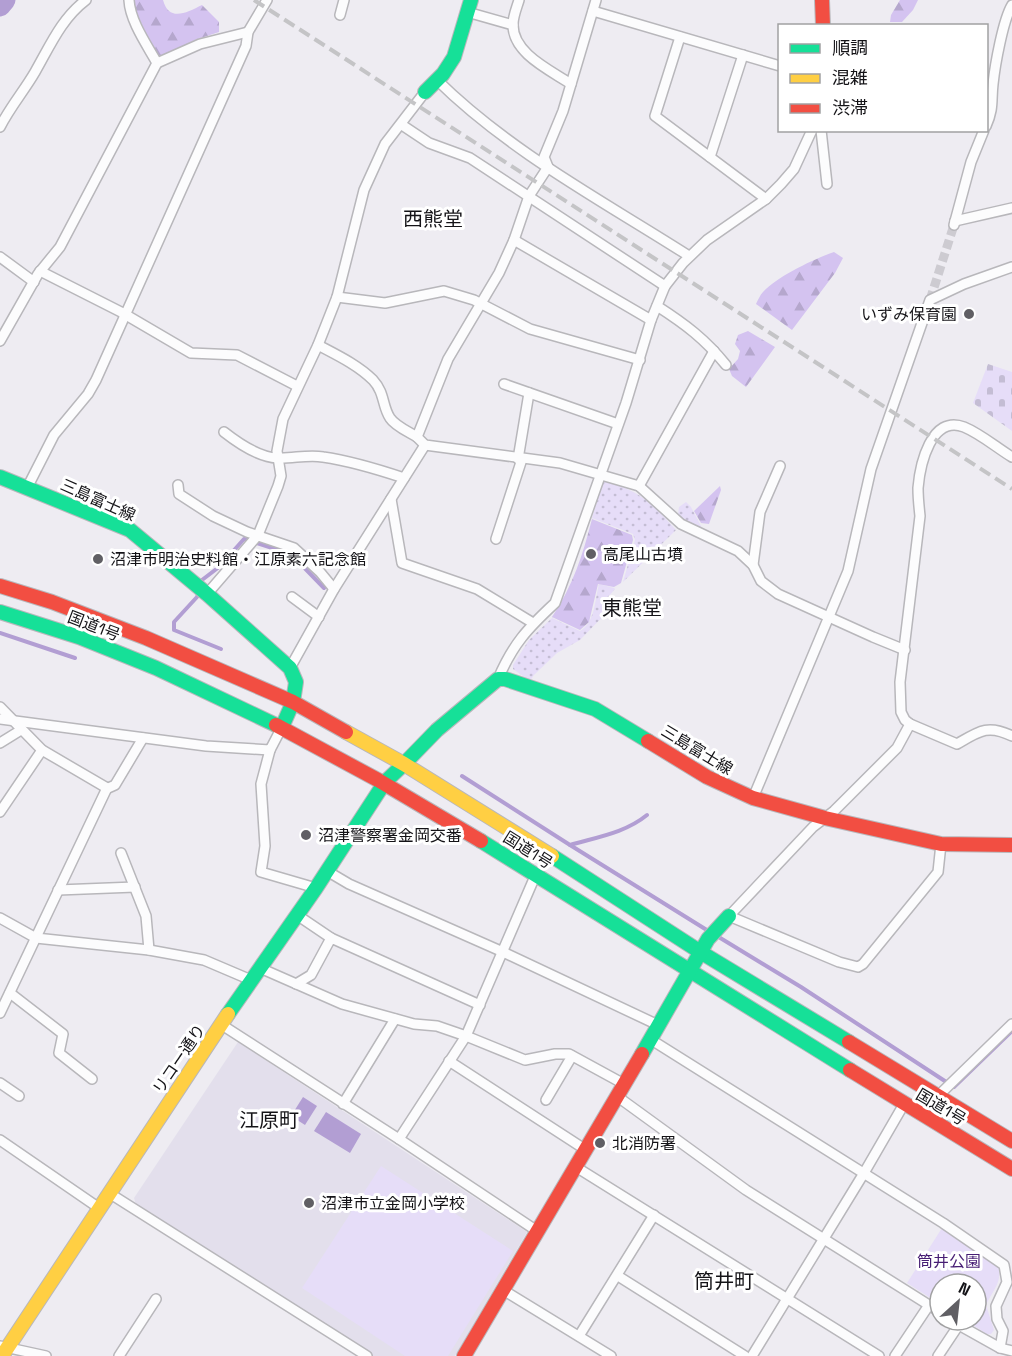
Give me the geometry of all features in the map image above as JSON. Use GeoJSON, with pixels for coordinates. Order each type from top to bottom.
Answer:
{"type":"FeatureCollection","features":[{"type":"Feature","properties":{"kind":"main road"},"geometry":{"type":"LineString","coordinates":[[823,24],[825,0]]}},
{"type":"Feature","properties":{"kind":"main road"},"geometry":{"type":"LineString","coordinates":[[425,92],[454,57],[469,6]]}},
{"type":"Feature","properties":{"kind":"main road","name":"三島富士線"},"geometry":{"type":"LineString","coordinates":[[0,477],[130,530],[207,594],[290,668]]}},
{"type":"Feature","properties":{"kind":"main road","name":"国道1号"},"geometry":{"type":"LineString","coordinates":[[0,586],[52,602],[146,638],[293,702],[404,764],[490,816],[702,953],[1012,1141]]}},
{"type":"Feature","properties":{"kind":"main road","name":"国道1号"},"geometry":{"type":"LineString","coordinates":[[0,612],[44,625],[136,660],[255,712],[385,783],[1012,1169]]}},
{"type":"Feature","properties":{"kind":"main road"},"geometry":{"type":"LineString","coordinates":[[282,727],[293,702],[296,682],[290,668]]}},
{"type":"Feature","properties":{"kind":"main road"},"geometry":{"type":"LineString","coordinates":[[404,764],[465,705],[498,679]]}},
{"type":"Feature","properties":{"kind":"main road","name":"三島富士線"},"geometry":{"type":"LineString","coordinates":[[498,679],[517,681],[595,709],[713,781],[753,798],[825,818],[941,844],[1012,845]]}},
{"type":"Feature","properties":{"kind":"main road","name":"リコー通り"},"geometry":{"type":"LineString","coordinates":[[3,1350],[385,783],[404,764]]}},
{"type":"Feature","properties":{"kind":"main road"},"geometry":{"type":"LineString","coordinates":[[467,1355],[537,1231],[702,953],[708,939],[729,916]]}},
{"type":"Feature","properties":{"kind":"street"},"geometry":{"type":"LineString","coordinates":[[0,127],[67,16],[86,0]]}},
{"type":"Feature","properties":{"kind":"street"},"geometry":{"type":"LineString","coordinates":[[129,0],[129,7],[137,25],[157,63]]}},
{"type":"Feature","properties":{"kind":"street"},"geometry":{"type":"LineString","coordinates":[[27,488],[54,435],[88,394],[96,380],[246,46],[248,32],[267,0]]}},
{"type":"Feature","properties":{"kind":"street"},"geometry":{"type":"LineString","coordinates":[[340,15],[344,0]]}},
{"type":"Feature","properties":{"kind":"street"},"geometry":{"type":"LineString","coordinates":[[519,0],[513,25],[518,44],[526,53],[571,84]]}},
{"type":"Feature","properties":{"kind":"street"},"geometry":{"type":"LineString","coordinates":[[548,167],[544,157],[563,111],[596,0]]}},
{"type":"Feature","properties":{"kind":"street"},"geometry":{"type":"LineString","coordinates":[[988,123],[992,111],[990,84],[1012,5]]}},
{"type":"Feature","properties":{"kind":"street"},"geometry":{"type":"LineString","coordinates":[[469,6],[513,25]]}},
{"type":"Feature","properties":{"kind":"street"},"geometry":{"type":"LineString","coordinates":[[593,12],[778,65]]}},
{"type":"Feature","properties":{"kind":"street"},"geometry":{"type":"LineString","coordinates":[[0,341],[40,271],[60,247],[157,63],[200,44],[248,32]]}},
{"type":"Feature","properties":{"kind":"street"},"geometry":{"type":"LineString","coordinates":[[680,37],[655,116],[766,198]]}},
{"type":"Feature","properties":{"kind":"street"},"geometry":{"type":"LineString","coordinates":[[710,157],[743,55]]}},
{"type":"Feature","properties":{"kind":"street"},"geometry":{"type":"LineString","coordinates":[[437,80],[485,124],[548,167],[689,256]]}},
{"type":"Feature","properties":{"kind":"street"},"geometry":{"type":"LineString","coordinates":[[207,594],[258,535],[279,486],[281,476],[277,451],[283,419],[318,345],[337,297],[364,190],[386,144],[425,92]]}},
{"type":"Feature","properties":{"kind":"street"},"geometry":{"type":"LineString","coordinates":[[402,124],[429,143],[470,158],[665,286]]}},
{"type":"Feature","properties":{"kind":"street"},"geometry":{"type":"LineString","coordinates":[[498,679],[508,654],[533,623],[555,603],[640,360],[651,320],[665,286],[689,256],[707,240],[766,198],[794,169],[811,132]]}},
{"type":"Feature","properties":{"kind":"street"},"geometry":{"type":"LineString","coordinates":[[821,132],[827,184]]}},
{"type":"Feature","properties":{"kind":"street"},"geometry":{"type":"LineString","coordinates":[[983,132],[971,162],[954,223],[1012,208]]}},
{"type":"Feature","properties":{"kind":"street"},"geometry":{"type":"LineString","coordinates":[[417,437],[448,359],[499,273],[514,240],[529,196],[548,167]]}},
{"type":"Feature","properties":{"kind":"street"},"geometry":{"type":"LineString","coordinates":[[514,240],[651,320]]}},
{"type":"Feature","properties":{"kind":"street"},"geometry":{"type":"LineString","coordinates":[[0,257],[34,282]]}},
{"type":"Feature","properties":{"kind":"street"},"geometry":{"type":"LineString","coordinates":[[753,798],[848,571],[871,469],[930,300],[964,284],[1012,267]]}},
{"type":"Feature","properties":{"kind":"street"},"geometry":{"type":"LineString","coordinates":[[40,271],[191,352],[237,355],[297,386]]}},
{"type":"Feature","properties":{"kind":"street"},"geometry":{"type":"LineString","coordinates":[[337,297],[385,303],[444,291],[482,304],[530,329],[640,360]]}},
{"type":"Feature","properties":{"kind":"street"},"geometry":{"type":"LineString","coordinates":[[657,306],[687,325],[726,365]]}},
{"type":"Feature","properties":{"kind":"street"},"geometry":{"type":"LineString","coordinates":[[318,345],[356,366],[373,380],[382,392],[391,420],[425,445],[560,463],[639,486],[681,524],[738,551],[753,565],[761,581],[778,594],[905,650]]}},
{"type":"Feature","properties":{"kind":"street"},"geometry":{"type":"LineString","coordinates":[[639,486],[714,351]]}},
{"type":"Feature","properties":{"kind":"street"},"geometry":{"type":"LineString","coordinates":[[504,384],[618,424]]}},
{"type":"Feature","properties":{"kind":"street"},"geometry":{"type":"LineString","coordinates":[[496,539],[520,459],[529,393]]}},
{"type":"Feature","properties":{"kind":"street"},"geometry":{"type":"LineString","coordinates":[[1012,457],[964,427],[954,425],[944,427],[926,451],[918,489],[920,516],[899,701],[901,712],[910,724],[957,744],[985,730],[992,729],[1012,736]]}},
{"type":"Feature","properties":{"kind":"street"},"geometry":{"type":"LineString","coordinates":[[224,432],[250,449],[267,456],[278,458],[320,456],[373,467],[404,478]]}},
{"type":"Feature","properties":{"kind":"street"},"geometry":{"type":"LineString","coordinates":[[290,668],[334,589],[425,445]]}},
{"type":"Feature","properties":{"kind":"street"},"geometry":{"type":"LineString","coordinates":[[753,565],[760,512],[780,466]]}},
{"type":"Feature","properties":{"kind":"street"},"geometry":{"type":"LineString","coordinates":[[178,484],[179,494],[203,511],[294,548],[320,572],[334,589]]}},
{"type":"Feature","properties":{"kind":"street"},"geometry":{"type":"LineString","coordinates":[[391,499],[402,563],[451,578],[477,589],[533,623]]}},
{"type":"Feature","properties":{"kind":"street"},"geometry":{"type":"LineString","coordinates":[[292,597],[319,617]]}},
{"type":"Feature","properties":{"kind":"street"},"geometry":{"type":"LineString","coordinates":[[0,707],[42,750],[106,789]]}},
{"type":"Feature","properties":{"kind":"street"},"geometry":{"type":"LineString","coordinates":[[0,719],[206,746],[270,750]]}},
{"type":"Feature","properties":{"kind":"street"},"geometry":{"type":"LineString","coordinates":[[910,724],[897,748],[813,827],[729,916],[839,962],[858,967],[863,964],[938,872],[941,844]]}},
{"type":"Feature","properties":{"kind":"street"},"geometry":{"type":"LineString","coordinates":[[282,727],[270,750],[261,784],[265,846],[261,872],[316,888]]}},
{"type":"Feature","properties":{"kind":"street"},"geometry":{"type":"LineString","coordinates":[[0,743],[21,730]]}},
{"type":"Feature","properties":{"kind":"street"},"geometry":{"type":"LineString","coordinates":[[0,1013],[106,789],[115,785],[143,738]]}},
{"type":"Feature","properties":{"kind":"street"},"geometry":{"type":"LineString","coordinates":[[0,812],[42,750]]}},
{"type":"Feature","properties":{"kind":"street"},"geometry":{"type":"LineString","coordinates":[[121,853],[146,916],[148,950]]}},
{"type":"Feature","properties":{"kind":"street"},"geometry":{"type":"LineString","coordinates":[[327,871],[349,884],[503,952],[658,1025]]}},
{"type":"Feature","properties":{"kind":"street"},"geometry":{"type":"LineString","coordinates":[[399,1139],[466,1036],[536,874]]}},
{"type":"Feature","properties":{"kind":"street"},"geometry":{"type":"LineString","coordinates":[[58,890],[135,887]]}},
{"type":"Feature","properties":{"kind":"street"},"geometry":{"type":"LineString","coordinates":[[297,915],[331,938],[480,1005]]}},
{"type":"Feature","properties":{"kind":"street"},"geometry":{"type":"LineString","coordinates":[[0,918],[36,938],[148,950],[204,960],[251,980]]}},
{"type":"Feature","properties":{"kind":"street"},"geometry":{"type":"LineString","coordinates":[[296,984],[310,975],[331,938]]}},
{"type":"Feature","properties":{"kind":"street"},"geometry":{"type":"LineString","coordinates":[[260,968],[342,1004],[414,1024],[437,1026],[525,1060],[563,1053],[573,1056],[624,1084]]}},
{"type":"Feature","properties":{"kind":"street"},"geometry":{"type":"LineString","coordinates":[[10,993],[63,1034],[59,1053],[92,1079]]}},
{"type":"Feature","properties":{"kind":"street"},"geometry":{"type":"LineString","coordinates":[[343,1104],[395,1019]]}},
{"type":"Feature","properties":{"kind":"street"},"geometry":{"type":"LineString","coordinates":[[938,1095],[1012,1024]]}},
{"type":"Feature","properties":{"kind":"street"},"geometry":{"type":"LineString","coordinates":[[222,1025],[537,1231]]}},
{"type":"Feature","properties":{"kind":"street"},"geometry":{"type":"LineString","coordinates":[[650,1039],[1005,1264],[1007,1282],[996,1306],[997,1319],[1003,1331],[1000,1348]]}},
{"type":"Feature","properties":{"kind":"street"},"geometry":{"type":"LineString","coordinates":[[546,1100],[573,1056]]}},
{"type":"Feature","properties":{"kind":"street"},"geometry":{"type":"LineString","coordinates":[[449,1061],[586,1150]]}},
{"type":"Feature","properties":{"kind":"street"},"geometry":{"type":"LineString","coordinates":[[0,1083],[19,1096]]}},
{"type":"Feature","properties":{"kind":"street"},"geometry":{"type":"LineString","coordinates":[[618,1097],[746,1190],[928,1304]]}},
{"type":"Feature","properties":{"kind":"street"},"geometry":{"type":"LineString","coordinates":[[752,1356],[825,1239],[904,1104]]}},
{"type":"Feature","properties":{"kind":"street"},"geometry":{"type":"LineString","coordinates":[[0,1152],[3,1142],[99,1208]]}},
{"type":"Feature","properties":{"kind":"street"},"geometry":{"type":"LineString","coordinates":[[576,1167],[879,1356]]}},
{"type":"Feature","properties":{"kind":"street"},"geometry":{"type":"LineString","coordinates":[[109,1193],[351,1352],[366,1356]]}},
{"type":"Feature","properties":{"kind":"street"},"geometry":{"type":"LineString","coordinates":[[579,1336],[654,1215]]}},
{"type":"Feature","properties":{"kind":"street"},"geometry":{"type":"LineString","coordinates":[[618,1276],[745,1356]]}},
{"type":"Feature","properties":{"kind":"street"},"geometry":{"type":"LineString","coordinates":[[503,1290],[611,1356]]}},
{"type":"Feature","properties":{"kind":"street"},"geometry":{"type":"LineString","coordinates":[[119,1356],[156,1299]]}},
{"type":"Feature","properties":{"kind":"street"},"geometry":{"type":"LineString","coordinates":[[895,1356],[928,1306]]}},
{"type":"Feature","properties":{"kind":"street"},"geometry":{"type":"LineString","coordinates":[[938,1356],[950,1332]]}},
{"type":"Feature","properties":{"kind":"street"},"geometry":{"type":"LineString","coordinates":[[971,1332],[1000,1348],[1012,1351]]}},
{"type":"Feature","properties":{"kind":"street"},"geometry":{"type":"LineString","coordinates":[[3,1350],[46,1356]]}},
{"type":"Feature","properties":{"kind":"shaded area","name":"沼津市立金岡小学校"},"geometry":{"type":"Polygon","coordinates":[[[238,1042],[527,1232],[455,1356],[372,1356],[137,1208],[134,1198],[238,1042]]]}},
{"type":"Feature","properties":{"kind":"shaded area"},"geometry":{"type":"Polygon","coordinates":[[[303,1097],[317,1106],[305,1125],[291,1116],[303,1097]]]}},
{"type":"Feature","properties":{"kind":"shaded area"},"geometry":{"type":"Polygon","coordinates":[[[326,1112],[361,1134],[350,1153],[314,1131],[326,1112]]]}},
{"type":"Feature","properties":{"kind":"green space"},"geometry":{"type":"Polygon","coordinates":[[[134,0],[163,0],[169,11],[179,14],[202,5],[219,22],[219,32],[195,40],[158,58],[135,10],[134,0]]]}},
{"type":"Feature","properties":{"kind":"green space"},"geometry":{"type":"Polygon","coordinates":[[[900,0],[918,0],[913,10],[902,22],[890,22],[891,15],[900,0]]]}},
{"type":"Feature","properties":{"kind":"green space"},"geometry":{"type":"Polygon","coordinates":[[[834,252],[843,258],[835,273],[792,330],[756,304],[763,292],[787,274],[834,252]]]}},
{"type":"Feature","properties":{"kind":"green space"},"geometry":{"type":"Polygon","coordinates":[[[748,331],[775,347],[746,387],[732,376],[729,369],[738,359],[740,351],[735,344],[738,335],[748,331]]]}},
{"type":"Feature","properties":{"kind":"green space"},"geometry":{"type":"Polygon","coordinates":[[[988,364],[1012,372],[1012,431],[973,403],[988,364]]]}},
{"type":"Feature","properties":{"kind":"green space"},"geometry":{"type":"Polygon","coordinates":[[[603,481],[626,488],[644,499],[676,530],[623,582],[635,540],[633,534],[592,518],[603,481]]]}},
{"type":"Feature","properties":{"kind":"green space"},"geometry":{"type":"Polygon","coordinates":[[[720,486],[721,490],[709,524],[701,523],[694,511],[720,486]]]}},
{"type":"Feature","properties":{"kind":"green space"},"geometry":{"type":"Polygon","coordinates":[[[686,502],[702,528],[697,530],[678,515],[679,507],[686,502]]]}},
{"type":"Feature","properties":{"kind":"green space"},"geometry":{"type":"Polygon","coordinates":[[[592,519],[632,535],[633,540],[621,583],[614,587],[598,584],[589,622],[580,630],[552,617],[566,594],[576,570],[592,519]]]}},
{"type":"Feature","properties":{"kind":"green space"},"geometry":{"type":"Polygon","coordinates":[[[599,584],[615,589],[609,596],[615,604],[580,640],[557,653],[530,681],[513,669],[513,665],[529,640],[552,618],[580,631],[585,627],[592,617],[599,584]]]}},
{"type":"Feature","properties":{"kind":"green space"},"geometry":{"type":"Polygon","coordinates":[[[381,1166],[513,1251],[448,1356],[405,1356],[302,1288],[381,1166]]]}},
{"type":"Feature","properties":{"kind":"green space","name":"筒井公園"},"geometry":{"type":"Polygon","coordinates":[[[942,1228],[998,1267],[999,1272],[998,1282],[988,1301],[988,1272],[928,1272],[928,1296],[907,1283],[942,1228]]]}},
{"type":"Feature","properties":{"kind":"green space","name":"筒井公園"},"geometry":{"type":"Polygon","coordinates":[[[988,1311],[994,1330],[991,1334],[984,1332],[988,1332],[988,1311]]]}},
{"type":"Feature","properties":{"kind":"waterway"},"geometry":{"type":"LineString","coordinates":[[0,6],[5,0]]}},
{"type":"Feature","properties":{"kind":"waterway"},"geometry":{"type":"LineString","coordinates":[[201,585],[202,580],[219,567],[244,539],[291,554],[324,588]]}},
{"type":"Feature","properties":{"kind":"waterway"},"geometry":{"type":"LineString","coordinates":[[199,592],[174,622],[174,630],[221,649]]}},
{"type":"Feature","properties":{"kind":"waterway"},"geometry":{"type":"LineString","coordinates":[[0,633],[75,658]]}},
{"type":"Feature","properties":{"kind":"waterway"},"geometry":{"type":"LineString","coordinates":[[462,776],[570,845],[620,830],[647,815]]}},
{"type":"Feature","properties":{"kind":"waterway"},"geometry":{"type":"LineString","coordinates":[[570,845],[710,932]]}},
{"type":"Feature","properties":{"kind":"waterway"},"geometry":{"type":"LineString","coordinates":[[717,936],[801,987],[954,1087],[1012,1031]]}},
{"type":"Feature","properties":{"kind":"tunnel"},"geometry":{"type":"LineString","coordinates":[[930,300],[954,225]]}},
{"type":"Feature","properties":{"kind":"railway"},"geometry":{"type":"LineString","coordinates":[[254,0],[1012,489]]}},
{"type":"Feature","properties":{"kind":"traffic: fast"},"geometry":{"type":"LineString","coordinates":[[425,92],[443,74],[454,57],[471,0]]}},
{"type":"Feature","properties":{"kind":"traffic: fast"},"geometry":{"type":"LineString","coordinates":[[0,477],[130,530],[207,594],[290,668],[296,682],[293,702],[282,727]]}},
{"type":"Feature","properties":{"kind":"traffic: fast"},"geometry":{"type":"LineString","coordinates":[[0,612],[79,637],[156,668],[276,725]]}},
{"type":"Feature","properties":{"kind":"traffic: fast"},"geometry":{"type":"LineString","coordinates":[[404,764],[437,730],[498,679],[505,679],[595,709],[648,741]]}},
{"type":"Feature","properties":{"kind":"traffic: fast"},"geometry":{"type":"LineString","coordinates":[[228,1014],[316,888],[385,782],[404,764]]}},
{"type":"Feature","properties":{"kind":"traffic: fast"},"geometry":{"type":"LineString","coordinates":[[481,841],[850,1070]]}},
{"type":"Feature","properties":{"kind":"traffic: fast"},"geometry":{"type":"LineString","coordinates":[[552,856],[702,953],[849,1042]]}},
{"type":"Feature","properties":{"kind":"traffic: fast"},"geometry":{"type":"LineString","coordinates":[[642,1054],[708,939],[729,916]]}},
{"type":"Feature","properties":{"kind":"traffic: slow"},"geometry":{"type":"LineString","coordinates":[[346,732],[404,764],[552,856]]}},
{"type":"Feature","properties":{"kind":"traffic: slow"},"geometry":{"type":"LineString","coordinates":[[2,1356],[228,1014]]}},
{"type":"Feature","properties":{"kind":"traffic: jam"},"geometry":{"type":"LineString","coordinates":[[822,0],[823,24]]}},
{"type":"Feature","properties":{"kind":"traffic: jam"},"geometry":{"type":"LineString","coordinates":[[0,586],[52,602],[146,638],[293,702],[346,732]]}},
{"type":"Feature","properties":{"kind":"traffic: jam"},"geometry":{"type":"LineString","coordinates":[[276,725],[378,780],[481,841]]}},
{"type":"Feature","properties":{"kind":"traffic: jam"},"geometry":{"type":"LineString","coordinates":[[648,741],[707,777],[753,798],[825,818],[941,844],[1012,845]]}},
{"type":"Feature","properties":{"kind":"traffic: jam"},"geometry":{"type":"LineString","coordinates":[[849,1042],[1012,1141]]}},
{"type":"Feature","properties":{"kind":"traffic: jam"},"geometry":{"type":"LineString","coordinates":[[464,1356],[642,1054]]}},
{"type":"Feature","properties":{"kind":"traffic: jam"},"geometry":{"type":"LineString","coordinates":[[850,1070],[1012,1169]]}},
{"type":"Feature","properties":{"kind":"place","name":"いずみ保育園"},"geometry":{"type":"Point","coordinates":[969,314]}},
{"type":"Feature","properties":{"kind":"place","name":"高尾山古墳"},"geometry":{"type":"Point","coordinates":[591,554]}},
{"type":"Feature","properties":{"kind":"place","name":"沼津市明治史料館・江原素六記念館"},"geometry":{"type":"Point","coordinates":[98,559]}},
{"type":"Feature","properties":{"kind":"place","name":"沼津警察署金岡交番"},"geometry":{"type":"Point","coordinates":[306,835]}},
{"type":"Feature","properties":{"kind":"place","name":"北消防署"},"geometry":{"type":"Point","coordinates":[600,1143]}},
{"type":"Feature","properties":{"kind":"place","name":"沼津市立金岡小学校"},"geometry":{"type":"Point","coordinates":[309,1203]}},
{"type":"Feature","properties":{"kind":"district","name":"西熊堂"},"geometry":{"type":"Point","coordinates":[433,219]}},
{"type":"Feature","properties":{"kind":"district","name":"東熊堂"},"geometry":{"type":"Point","coordinates":[632,608]}},
{"type":"Feature","properties":{"kind":"district","name":"江原町"},"geometry":{"type":"Point","coordinates":[269,1120]}},
{"type":"Feature","properties":{"kind":"district","name":"筒井町"},"geometry":{"type":"Point","coordinates":[724,1281]}}]}
